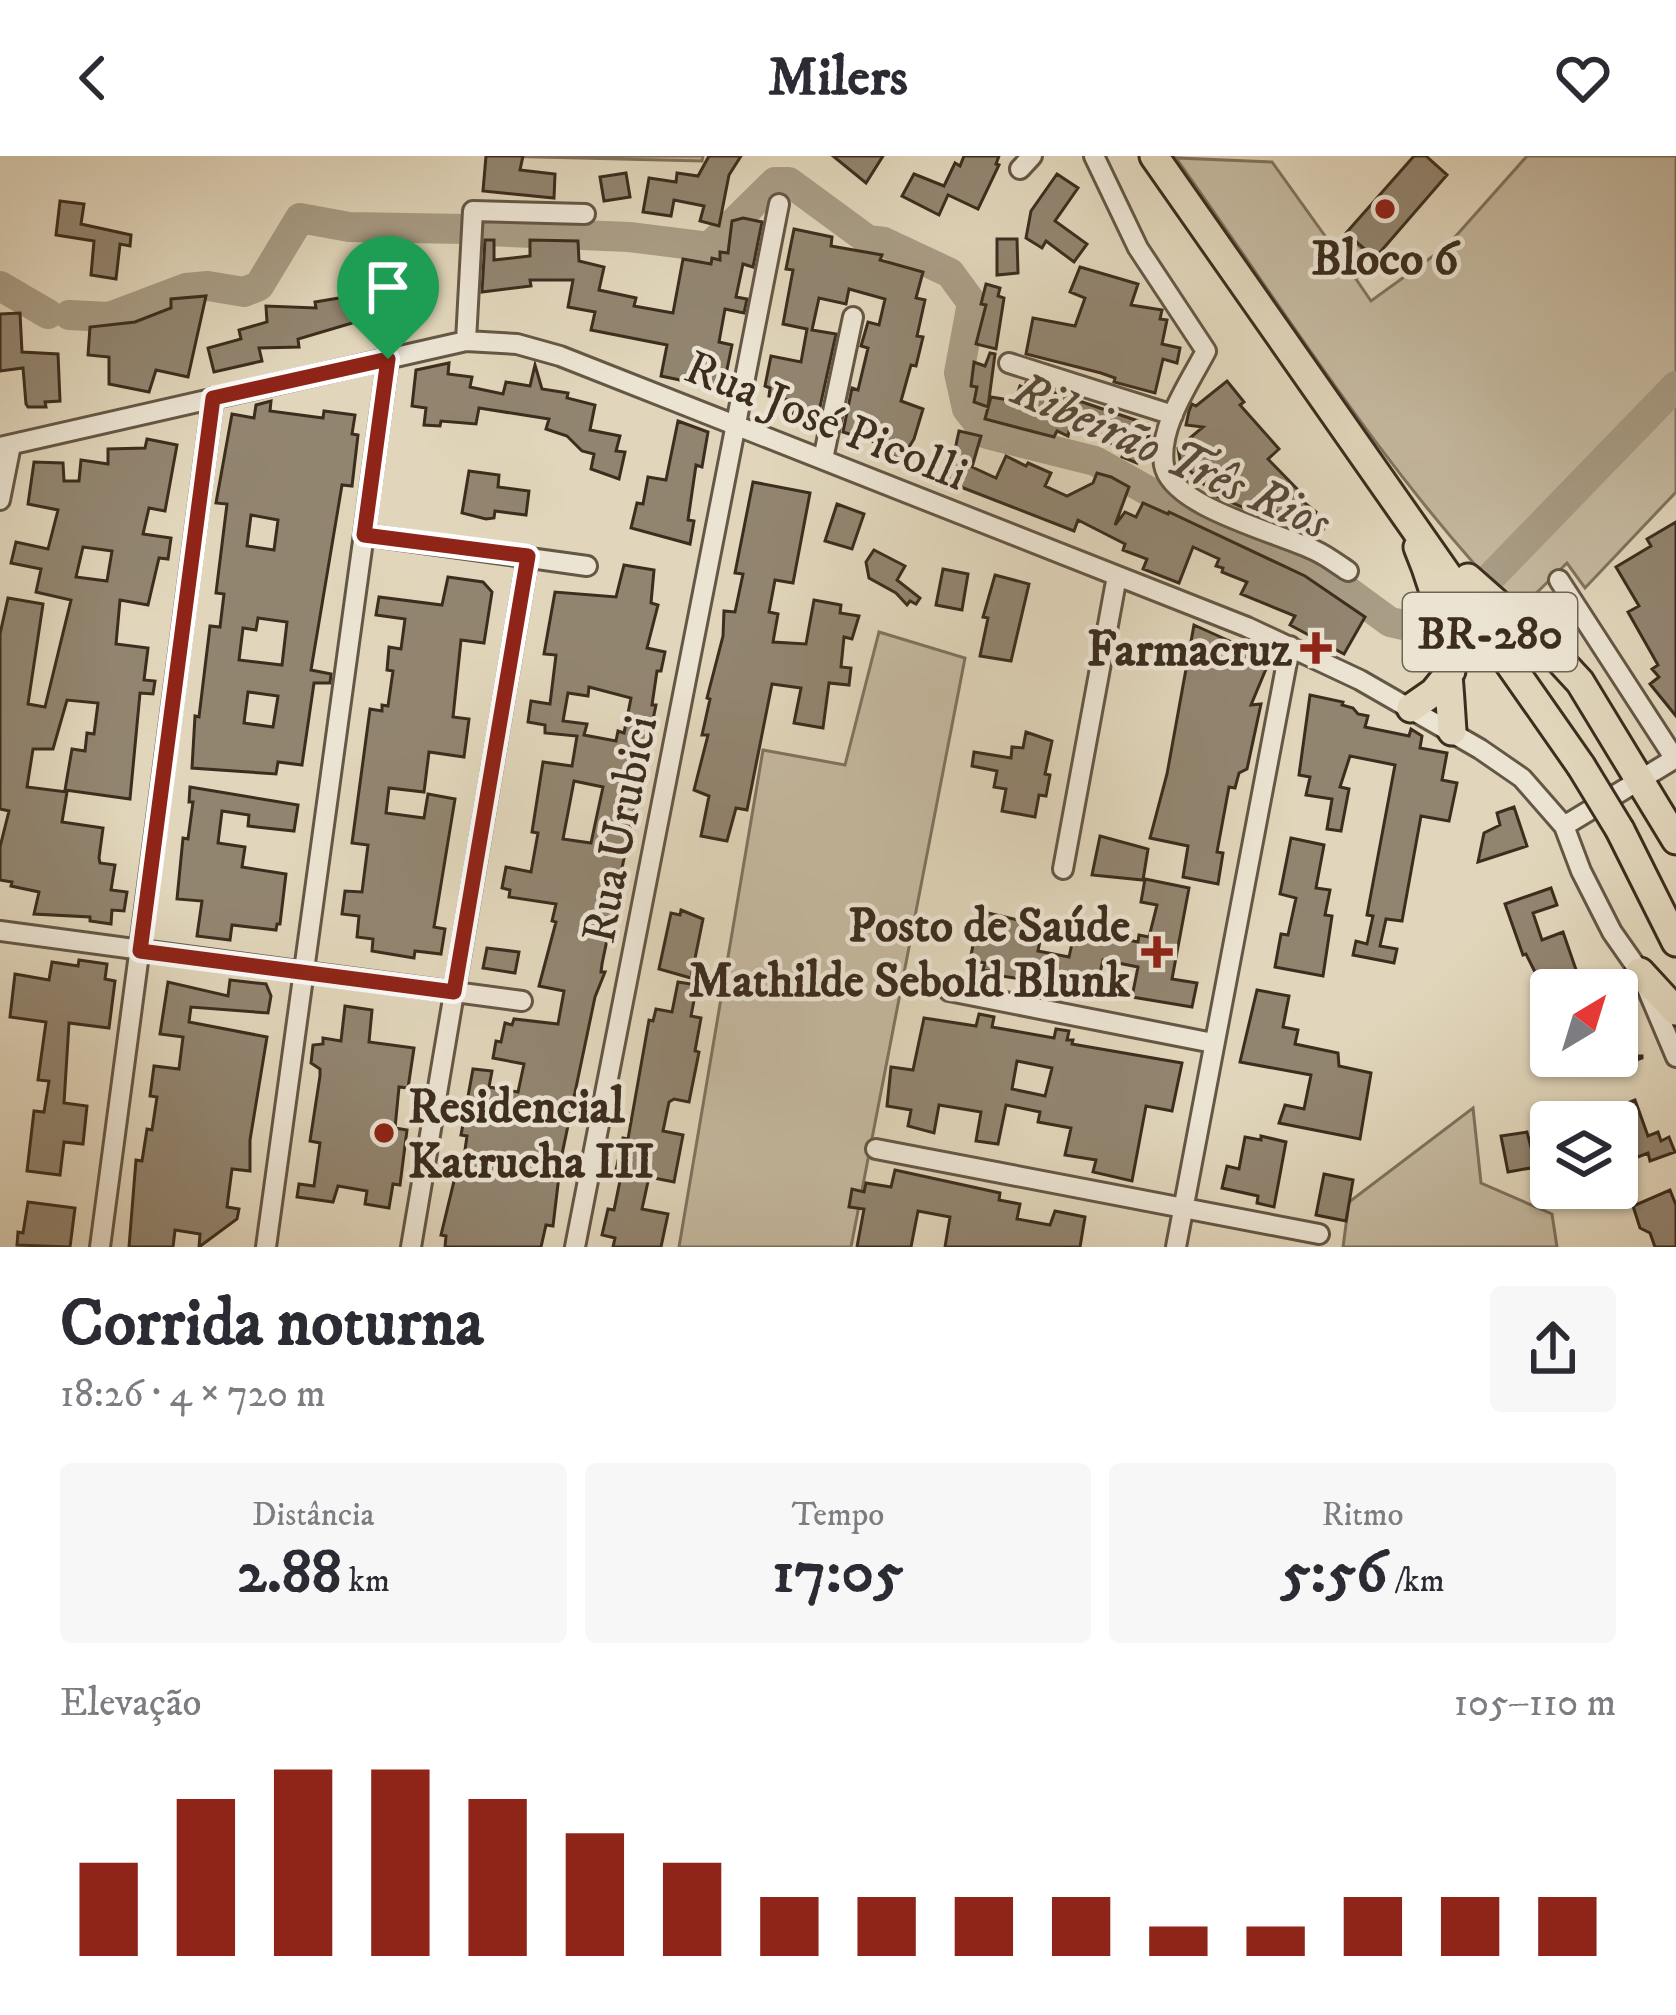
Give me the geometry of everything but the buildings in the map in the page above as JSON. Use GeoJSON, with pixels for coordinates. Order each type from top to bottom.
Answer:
{"type":"FeatureCollection","features":[{"type":"Feature","properties":{"kind":"highway","name":"BR-280"},"geometry":{"type":"LineString","coordinates":[[1154,156],[1581,766],[1620,830],[1676,941]]}},
{"type":"Feature","properties":{"kind":"highway"},"geometry":{"type":"LineString","coordinates":[[1397,499],[1436,595],[1451,671],[1452,731]]}},
{"type":"Feature","properties":{"kind":"highway"},"geometry":{"type":"LineString","coordinates":[[1397,499],[1458,568],[1580,682],[1676,840]]}},
{"type":"Feature","properties":{"kind":"highway"},"geometry":{"type":"LineString","coordinates":[[1411,708],[1434,692],[1451,671]]}},
{"type":"Feature","properties":{"kind":"highway"},"geometry":{"type":"LineString","coordinates":[[1640,972],[1676,1011]]}},
{"type":"Feature","properties":{"kind":"street"},"geometry":{"type":"LineString","coordinates":[[1094,156],[1138,248],[1206,351],[1173,415],[1163,461],[1174,485],[1229,515],[1318,552],[1348,571]]}},
{"type":"Feature","properties":{"kind":"street","name":"Rua Urubici"},"geometry":{"type":"LineString","coordinates":[[575,1247],[779,204]]}},
{"type":"Feature","properties":{"kind":"street"},"geometry":{"type":"LineString","coordinates":[[466,341],[473,211],[585,214]]}},
{"type":"Feature","properties":{"kind":"street"},"geometry":{"type":"LineString","coordinates":[[824,459],[853,317]]}},
{"type":"Feature","properties":{"kind":"street","name":"Rua José Picolli"},"geometry":{"type":"LineString","coordinates":[[6,446],[466,341],[504,342],[560,356],[1290,646],[1452,731],[1522,778],[1564,826],[1581,872],[1612,932],[1640,972],[1676,1057]]}},
{"type":"Feature","properties":{"kind":"street"},"geometry":{"type":"LineString","coordinates":[[266,1247],[388,359]]}},
{"type":"Feature","properties":{"kind":"street"},"geometry":{"type":"LineString","coordinates":[[1009,363],[1173,415]]}},
{"type":"Feature","properties":{"kind":"street"},"geometry":{"type":"LineString","coordinates":[[100,1247],[213,398]]}},
{"type":"Feature","properties":{"kind":"street"},"geometry":{"type":"LineString","coordinates":[[0,500],[6,446]]}},
{"type":"Feature","properties":{"kind":"street"},"geometry":{"type":"LineString","coordinates":[[364,535],[587,566]]}},
{"type":"Feature","properties":{"kind":"street"},"geometry":{"type":"LineString","coordinates":[[411,1247],[528,556]]}},
{"type":"Feature","properties":{"kind":"street"},"geometry":{"type":"LineString","coordinates":[[1063,869],[1117,576]]}},
{"type":"Feature","properties":{"kind":"street"},"geometry":{"type":"LineString","coordinates":[[1559,580],[1676,758],[1564,826]]}},
{"type":"Feature","properties":{"kind":"street"},"geometry":{"type":"LineString","coordinates":[[1176,1247],[1290,646]]}},
{"type":"Feature","properties":{"kind":"street"},"geometry":{"type":"LineString","coordinates":[[0,931],[522,1001]]}},
{"type":"Feature","properties":{"kind":"street"},"geometry":{"type":"LineString","coordinates":[[949,992],[1213,1043]]}},
{"type":"Feature","properties":{"kind":"street"},"geometry":{"type":"LineString","coordinates":[[876,1149],[1319,1234]]}},
{"type":"Feature","properties":{"kind":"shaded area"},"geometry":{"type":"Polygon","coordinates":[[[493,156],[703,156],[702,161],[493,156]]]}},
{"type":"Feature","properties":{"kind":"shaded area"},"geometry":{"type":"Polygon","coordinates":[[[1527,156],[1676,156],[1676,492],[1585,588],[1567,563],[1518,611],[1470,560],[1381,449],[1176,158],[1272,162],[1333,247],[1346,234],[1372,258],[1356,279],[1371,301],[1447,246],[1527,156]]]}},
{"type":"Feature","properties":{"kind":"shaded area"},"geometry":{"type":"Polygon","coordinates":[[[879,632],[965,658],[851,1247],[679,1247],[763,750],[845,765],[879,632]]]}},
{"type":"Feature","properties":{"kind":"shaded area"},"geometry":{"type":"Polygon","coordinates":[[[1473,1108],[1481,1183],[1530,1204],[1530,1209],[1552,1214],[1557,1247],[1343,1247],[1349,1202],[1473,1108]]]}},
{"type":"Feature","properties":{"kind":"waterway","name":"Ribeirão Três Rios"},"geometry":{"type":"LineString","coordinates":[[486,231],[629,237],[709,247],[775,182],[789,182],[868,240],[884,242],[950,273],[972,303],[959,373],[967,409],[987,434],[1095,461],[1200,520],[1223,523],[1252,546],[1311,564],[1390,622],[1413,627]]}},
{"type":"Feature","properties":{"kind":"waterway","name":"Ribeirão Três Rios"},"geometry":{"type":"LineString","coordinates":[[69,315],[109,317],[186,288],[244,292],[259,286],[300,218],[349,227],[465,229]]}},
{"type":"Feature","properties":{"kind":"waterway","name":"Ribeirão Três Rios"},"geometry":{"type":"LineString","coordinates":[[0,286],[48,314]]}},
{"type":"Feature","properties":{"kind":"waterway","name":"Ribeirão Três Rios"},"geometry":{"type":"LineString","coordinates":[[1488,580],[1676,386]]}},
{"type":"Feature","properties":{"kind":"place","name":"Bloco 6"},"geometry":{"type":"Point","coordinates":[1385,209]}},
{"type":"Feature","properties":{"kind":"place","name":"Farmacruz"},"geometry":{"type":"Point","coordinates":[1316,648]}},
{"type":"Feature","properties":{"kind":"place","name":"Posto de Saúde Mathilde Sebold Blunk"},"geometry":{"type":"Point","coordinates":[1157,952]}},
{"type":"Feature","properties":{"kind":"place","name":"Residencial Katrucha III"},"geometry":{"type":"Point","coordinates":[384,1133]}},
{"type":"Feature","properties":{"kind":"route"},"geometry":{"type":"LineString","coordinates":[[388,359],[364,535],[528,556],[454,992],[140,951],[213,398],[388,359]]}}]}
